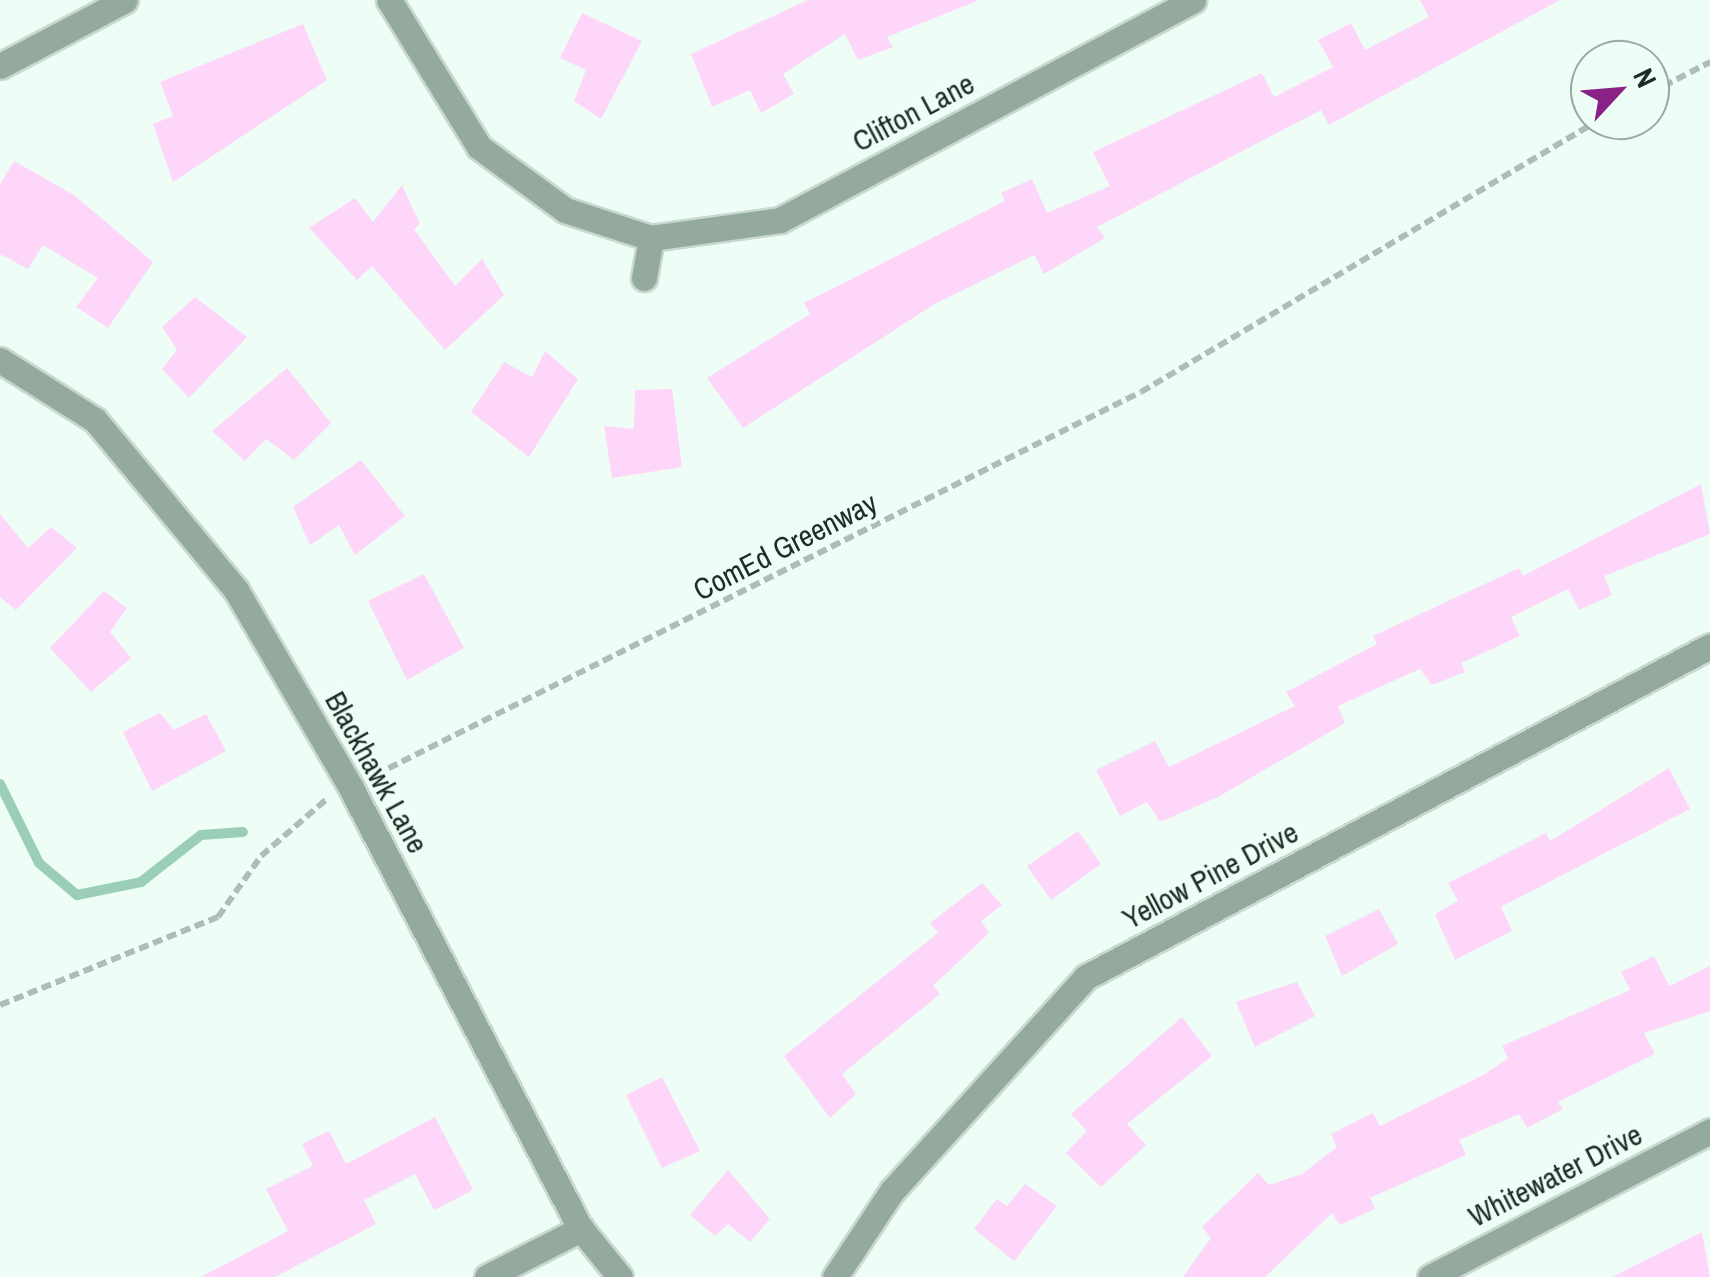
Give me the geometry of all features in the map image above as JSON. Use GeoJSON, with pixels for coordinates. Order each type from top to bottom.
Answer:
{"type":"FeatureCollection","features":[{"type":"Feature","properties":{"kind":"street"},"geometry":{"type":"LineString","coordinates":[[0,66],[125,0]]}},
{"type":"Feature","properties":{"kind":"street","name":"Clifton Lane"},"geometry":{"type":"LineString","coordinates":[[389,0],[479,147],[565,210],[651,238],[780,220],[1193,0]]}},
{"type":"Feature","properties":{"kind":"street"},"geometry":{"type":"LineString","coordinates":[[644,278],[651,238]]}},
{"type":"Feature","properties":{"kind":"street","name":"Blackhawk Lane"},"geometry":{"type":"LineString","coordinates":[[0,360],[95,420],[236,590],[350,786],[581,1229],[620,1277]]}},
{"type":"Feature","properties":{"kind":"street","name":"Yellow Pine Drive"},"geometry":{"type":"LineString","coordinates":[[835,1277],[892,1191],[1086,977],[1710,646]]}},
{"type":"Feature","properties":{"kind":"street","name":"Whitewater Drive"},"geometry":{"type":"LineString","coordinates":[[1430,1277],[1710,1131]]}},
{"type":"Feature","properties":{"kind":"street"},"geometry":{"type":"LineString","coordinates":[[487,1277],[581,1229]]}},
{"type":"Feature","properties":{"kind":"path"},"geometry":{"type":"LineString","coordinates":[[1670,83],[1710,62]]}},
{"type":"Feature","properties":{"kind":"path","name":"ComEd Greenway"},"geometry":{"type":"LineString","coordinates":[[0,1005],[218,917],[296,819],[350,786],[1141,392],[1570,137]]}},
{"type":"Feature","properties":{"kind":"building"},"geometry":{"type":"Polygon","coordinates":[[[808,0],[977,1],[887,37],[893,47],[858,60],[845,34],[783,74],[794,94],[761,113],[750,90],[712,107],[691,54],[808,0]]]}},
{"type":"Feature","properties":{"kind":"building"},"geometry":{"type":"Polygon","coordinates":[[[1420,0],[1560,0],[1329,125],[1321,110],[1097,227],[1105,238],[1044,274],[1034,255],[933,305],[743,428],[707,378],[810,314],[804,303],[1005,201],[1001,193],[1032,179],[1047,213],[1110,186],[1093,152],[1262,73],[1274,97],[1333,67],[1318,40],[1351,23],[1365,50],[1429,17],[1420,0]]]}},
{"type":"Feature","properties":{"kind":"building"},"geometry":{"type":"Polygon","coordinates":[[[582,13],[642,41],[601,119],[574,101],[586,70],[560,58],[582,13]]]}},
{"type":"Feature","properties":{"kind":"building"},"geometry":{"type":"Polygon","coordinates":[[[303,24],[327,80],[173,182],[153,124],[173,116],[160,82],[303,24]]]}},
{"type":"Feature","properties":{"kind":"building"},"geometry":{"type":"Polygon","coordinates":[[[14,161],[74,195],[153,262],[108,328],[76,307],[98,278],[43,245],[28,269],[0,254],[0,184],[14,161]]]}},
{"type":"Feature","properties":{"kind":"building"},"geometry":{"type":"Polygon","coordinates":[[[402,185],[420,224],[414,229],[455,286],[482,259],[504,295],[445,350],[372,266],[357,280],[309,228],[355,198],[373,222],[402,185]]]}},
{"type":"Feature","properties":{"kind":"building"},"geometry":{"type":"Polygon","coordinates":[[[195,297],[247,337],[189,398],[162,369],[177,350],[162,327],[195,297]]]}},
{"type":"Feature","properties":{"kind":"building"},"geometry":{"type":"Polygon","coordinates":[[[545,351],[578,379],[529,457],[471,412],[504,362],[532,377],[545,351]]]}},
{"type":"Feature","properties":{"kind":"building"},"geometry":{"type":"Polygon","coordinates":[[[287,368],[331,423],[294,460],[266,439],[245,461],[212,431],[287,368]]]}},
{"type":"Feature","properties":{"kind":"building"},"geometry":{"type":"Polygon","coordinates":[[[672,389],[682,467],[612,478],[604,426],[634,429],[635,390],[672,389]]]}},
{"type":"Feature","properties":{"kind":"building"},"geometry":{"type":"Polygon","coordinates":[[[361,460],[405,516],[355,555],[339,525],[310,545],[293,507],[361,460]]]}},
{"type":"Feature","properties":{"kind":"building"},"geometry":{"type":"Polygon","coordinates":[[[1701,484],[1710,534],[1604,576],[1612,595],[1579,610],[1568,589],[1511,617],[1520,636],[1461,663],[1465,672],[1432,685],[1420,669],[1338,706],[1345,723],[1218,797],[1160,822],[1147,802],[1120,816],[1096,770],[1155,741],[1169,767],[1295,706],[1286,692],[1377,644],[1373,636],[1519,568],[1523,576],[1701,484]]]}},
{"type":"Feature","properties":{"kind":"building"},"geometry":{"type":"Polygon","coordinates":[[[0,514],[28,548],[51,527],[77,548],[16,610],[0,597],[0,514]]]}},
{"type":"Feature","properties":{"kind":"building"},"geometry":{"type":"Polygon","coordinates":[[[424,574],[464,648],[407,680],[368,601],[424,574]]]}},
{"type":"Feature","properties":{"kind":"building"},"geometry":{"type":"Polygon","coordinates":[[[104,591],[127,608],[110,632],[131,658],[91,692],[50,648],[104,591]]]}},
{"type":"Feature","properties":{"kind":"building"},"geometry":{"type":"Polygon","coordinates":[[[160,713],[174,730],[206,714],[226,751],[152,791],[123,732],[160,713]]]}},
{"type":"Feature","properties":{"kind":"building"},"geometry":{"type":"Polygon","coordinates":[[[1669,768],[1690,809],[1501,907],[1512,931],[1455,960],[1435,914],[1458,901],[1448,883],[1546,833],[1550,841],[1669,768]]]}},
{"type":"Feature","properties":{"kind":"building"},"geometry":{"type":"Polygon","coordinates":[[[1078,831],[1101,864],[1051,900],[1027,866],[1078,831]]]}},
{"type":"Feature","properties":{"kind":"building"},"geometry":{"type":"Polygon","coordinates":[[[982,883],[1002,905],[981,921],[989,933],[933,986],[940,994],[842,1074],[856,1094],[830,1118],[784,1056],[938,933],[930,923],[982,883]]]}},
{"type":"Feature","properties":{"kind":"building"},"geometry":{"type":"Polygon","coordinates":[[[1379,909],[1398,944],[1342,976],[1325,936],[1379,909]]]}},
{"type":"Feature","properties":{"kind":"building"},"geometry":{"type":"Polygon","coordinates":[[[1654,956],[1669,986],[1710,966],[1710,1011],[1644,1033],[1655,1054],[1558,1102],[1563,1109],[1527,1128],[1519,1114],[1459,1140],[1466,1155],[1370,1198],[1375,1209],[1340,1225],[1332,1213],[1265,1277],[1183,1277],[1211,1238],[1202,1227],[1258,1173],[1269,1185],[1302,1174],[1337,1147],[1331,1134],[1373,1113],[1380,1126],[1485,1074],[1508,1058],[1502,1046],[1630,990],[1621,972],[1654,956]]]}},
{"type":"Feature","properties":{"kind":"building"},"geometry":{"type":"Polygon","coordinates":[[[1297,982],[1315,1016],[1255,1047],[1236,1002],[1297,982]]]}},
{"type":"Feature","properties":{"kind":"building"},"geometry":{"type":"Polygon","coordinates":[[[1182,1017],[1212,1056],[1127,1124],[1146,1145],[1101,1187],[1066,1153],[1087,1131],[1071,1114],[1182,1017]]]}},
{"type":"Feature","properties":{"kind":"building"},"geometry":{"type":"Polygon","coordinates":[[[662,1077],[700,1151],[662,1168],[626,1095],[662,1077]]]}},
{"type":"Feature","properties":{"kind":"building"},"geometry":{"type":"Polygon","coordinates":[[[435,1117],[473,1190],[434,1210],[415,1174],[364,1200],[376,1224],[275,1277],[201,1277],[288,1231],[266,1189],[313,1166],[302,1144],[329,1131],[346,1164],[435,1117]]]}},
{"type":"Feature","properties":{"kind":"building"},"geometry":{"type":"Polygon","coordinates":[[[728,1170],[770,1219],[750,1242],[728,1224],[715,1236],[690,1215],[728,1170]]]}},
{"type":"Feature","properties":{"kind":"building"},"geometry":{"type":"Polygon","coordinates":[[[1025,1184],[1057,1206],[1014,1261],[974,1229],[997,1199],[1007,1206],[1025,1184]]]}},
{"type":"Feature","properties":{"kind":"building"},"geometry":{"type":"Polygon","coordinates":[[[1702,1232],[1710,1277],[1612,1277],[1702,1232]]]}},
{"type":"Feature","properties":{"kind":"waterway"},"geometry":{"type":"LineString","coordinates":[[0,784],[39,863],[77,895],[141,882],[201,835],[243,832]]}}]}
